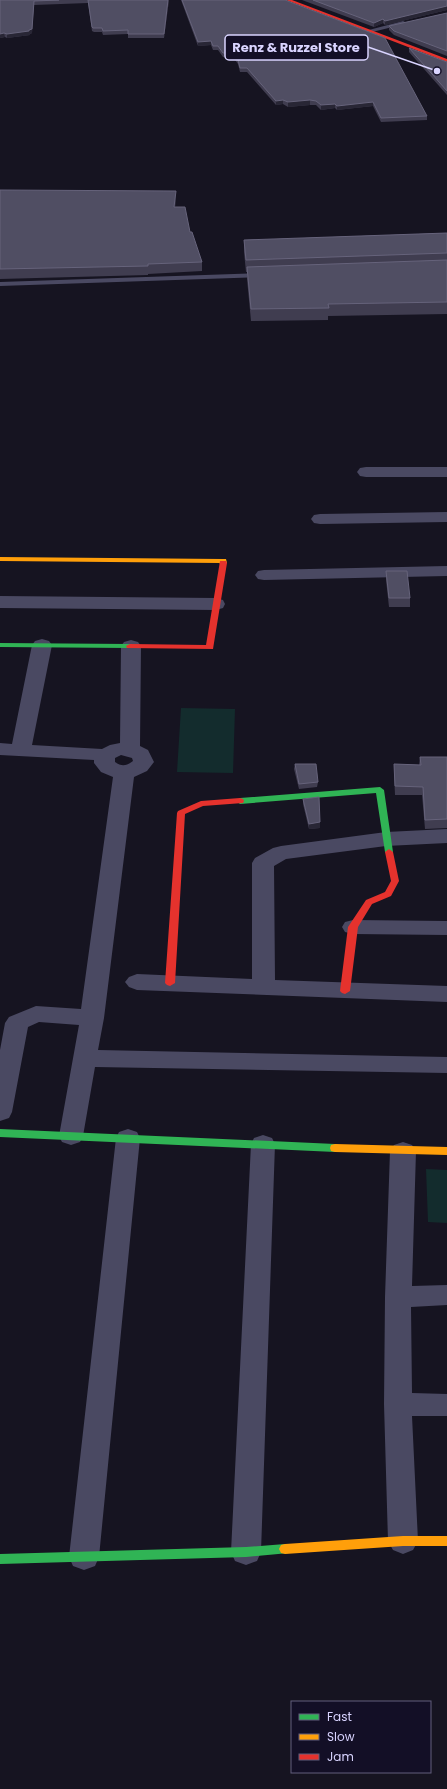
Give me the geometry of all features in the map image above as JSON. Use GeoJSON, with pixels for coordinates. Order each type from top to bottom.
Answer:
{"type":"FeatureCollection","features":[{"type":"Feature","properties":{"kind":"main road"},"geometry":{"type":"LineString","coordinates":[[288,0],[447,61]]}},
{"type":"Feature","properties":{"kind":"main road"},"geometry":{"type":"LineString","coordinates":[[0,560],[223,561],[210,647],[0,645]]}},
{"type":"Feature","properties":{"kind":"main road"},"geometry":{"type":"LineString","coordinates":[[170,983],[181,813],[201,804],[380,790],[386,839],[395,881],[388,894],[369,902],[353,927],[345,991]]}},
{"type":"Feature","properties":{"kind":"main road"},"geometry":{"type":"LineString","coordinates":[[0,1133],[403,1151],[447,1151]]}},
{"type":"Feature","properties":{"kind":"main road"},"geometry":{"type":"LineString","coordinates":[[0,1559],[246,1552],[403,1541],[447,1541]]}},
{"type":"Feature","properties":{"kind":"street"},"geometry":{"type":"LineString","coordinates":[[366,472],[447,472]]}},
{"type":"Feature","properties":{"kind":"street"},"geometry":{"type":"LineString","coordinates":[[320,519],[447,517]]}},
{"type":"Feature","properties":{"kind":"street"},"geometry":{"type":"LineString","coordinates":[[264,575],[447,571]]}},
{"type":"Feature","properties":{"kind":"street"},"geometry":{"type":"LineString","coordinates":[[0,602],[216,604]]}},
{"type":"Feature","properties":{"kind":"street"},"geometry":{"type":"LineString","coordinates":[[21,749],[42,645]]}},
{"type":"Feature","properties":{"kind":"street"},"geometry":{"type":"LineString","coordinates":[[130,749],[131,646]]}},
{"type":"Feature","properties":{"kind":"street"},"geometry":{"type":"LineString","coordinates":[[0,749],[106,754],[117,749],[130,749],[141,754],[144,762],[137,769],[124,772],[111,770],[104,763],[106,754]]}},
{"type":"Feature","properties":{"kind":"street"},"geometry":{"type":"LineString","coordinates":[[71,1136],[92,1018],[124,772]]}},
{"type":"Feature","properties":{"kind":"street"},"geometry":{"type":"LineString","coordinates":[[263,986],[263,863],[281,853],[386,839],[447,836]]}},
{"type":"Feature","properties":{"kind":"street"},"geometry":{"type":"LineString","coordinates":[[353,927],[447,928]]}},
{"type":"Feature","properties":{"kind":"street"},"geometry":{"type":"LineString","coordinates":[[137,982],[447,994]]}},
{"type":"Feature","properties":{"kind":"street"},"geometry":{"type":"LineString","coordinates":[[0,1112],[17,1024],[36,1014],[92,1018]]}},
{"type":"Feature","properties":{"kind":"street"},"geometry":{"type":"LineString","coordinates":[[84,1058],[447,1065]]}},
{"type":"Feature","properties":{"kind":"street"},"geometry":{"type":"LineString","coordinates":[[84,1557],[128,1138]]}},
{"type":"Feature","properties":{"kind":"street"},"geometry":{"type":"LineString","coordinates":[[246,1552],[263,1144]]}},
{"type":"Feature","properties":{"kind":"street"},"geometry":{"type":"LineString","coordinates":[[403,1151],[398,1297],[398,1404],[403,1541]]}},
{"type":"Feature","properties":{"kind":"street"},"geometry":{"type":"LineString","coordinates":[[398,1297],[447,1295]]}},
{"type":"Feature","properties":{"kind":"street"},"geometry":{"type":"LineString","coordinates":[[398,1404],[447,1406]]}},
{"type":"Feature","properties":{"kind":"lane"},"geometry":{"type":"LineString","coordinates":[[368,31],[411,21]]}},
{"type":"Feature","properties":{"kind":"lane"},"geometry":{"type":"LineString","coordinates":[[0,284],[271,274]]}},
{"type":"Feature","properties":{"kind":"green space"},"geometry":{"type":"Polygon","coordinates":[[[181,708],[235,709],[233,773],[177,772],[181,708]]]}},
{"type":"Feature","properties":{"kind":"green space"},"geometry":{"type":"Polygon","coordinates":[[[426,1169],[447,1170],[447,1223],[428,1222],[426,1169]]]}},
{"type":"Feature","properties":{"kind":"building"},"geometry":{"type":"Polygon","coordinates":[[[0,0],[59,0],[34,1],[32,29],[29,31],[0,34],[0,0]]]}},
{"type":"Feature","properties":{"kind":"building"},"geometry":{"type":"Polygon","coordinates":[[[88,0],[168,0],[164,34],[128,34],[128,30],[103,31],[102,28],[93,28],[88,0]]]}},
{"type":"Feature","properties":{"kind":"building"},"geometry":{"type":"Polygon","coordinates":[[[182,0],[285,0],[385,38],[427,116],[381,118],[373,102],[337,106],[335,104],[321,105],[316,101],[310,100],[288,102],[283,100],[276,101],[247,68],[240,68],[238,60],[233,53],[223,53],[218,46],[213,46],[211,41],[198,42],[182,0]]]}},
{"type":"Feature","properties":{"kind":"building"},"geometry":{"type":"Polygon","coordinates":[[[313,0],[447,0],[447,6],[385,21],[383,19],[374,23],[313,0]]]}},
{"type":"Feature","properties":{"kind":"building"},"geometry":{"type":"Polygon","coordinates":[[[447,13],[447,51],[394,31],[389,26],[447,13]]]}},
{"type":"Feature","properties":{"kind":"building"},"geometry":{"type":"Polygon","coordinates":[[[409,48],[447,62],[447,91],[409,48]]]}},
{"type":"Feature","properties":{"kind":"building"},"geometry":{"type":"Polygon","coordinates":[[[0,190],[176,191],[174,207],[185,207],[190,232],[192,232],[202,262],[148,264],[148,266],[0,269],[0,190]]]}},
{"type":"Feature","properties":{"kind":"building"},"geometry":{"type":"Polygon","coordinates":[[[447,233],[447,253],[246,260],[244,240],[447,233]]]}},
{"type":"Feature","properties":{"kind":"building"},"geometry":{"type":"Polygon","coordinates":[[[447,260],[447,302],[328,304],[329,308],[251,309],[247,267],[447,260]]]}},
{"type":"Feature","properties":{"kind":"building"},"geometry":{"type":"Polygon","coordinates":[[[386,571],[407,571],[410,598],[389,598],[386,571]]]}},
{"type":"Feature","properties":{"kind":"building"},"geometry":{"type":"Polygon","coordinates":[[[420,757],[447,757],[447,819],[425,820],[423,787],[395,786],[394,764],[421,765],[420,757]]]}},
{"type":"Feature","properties":{"kind":"building"},"geometry":{"type":"Polygon","coordinates":[[[295,764],[316,764],[318,782],[299,784],[295,764]]]}},
{"type":"Feature","properties":{"kind":"building"},"geometry":{"type":"Polygon","coordinates":[[[319,797],[320,822],[309,824],[303,799],[319,797]]]}},
{"type":"Feature","properties":{"kind":"traffic: fast"},"geometry":{"type":"LineString","coordinates":[[0,645],[130,646]]}},
{"type":"Feature","properties":{"kind":"traffic: fast"},"geometry":{"type":"LineString","coordinates":[[240,801],[380,790],[389,852]]}},
{"type":"Feature","properties":{"kind":"traffic: fast"},"geometry":{"type":"LineString","coordinates":[[0,1133],[335,1148]]}},
{"type":"Feature","properties":{"kind":"traffic: fast"},"geometry":{"type":"LineString","coordinates":[[0,1559],[246,1552],[285,1549]]}},
{"type":"Feature","properties":{"kind":"traffic: slow"},"geometry":{"type":"LineString","coordinates":[[0,559],[223,561],[223,563]]}},
{"type":"Feature","properties":{"kind":"traffic: slow"},"geometry":{"type":"LineString","coordinates":[[335,1148],[447,1151]]}},
{"type":"Feature","properties":{"kind":"traffic: slow"},"geometry":{"type":"LineString","coordinates":[[285,1549],[403,1541],[447,1541]]}},
{"type":"Feature","properties":{"kind":"traffic: jam"},"geometry":{"type":"LineString","coordinates":[[288,0],[447,61]]}},
{"type":"Feature","properties":{"kind":"traffic: jam"},"geometry":{"type":"LineString","coordinates":[[130,646],[210,647],[223,563]]}},
{"type":"Feature","properties":{"kind":"traffic: jam"},"geometry":{"type":"LineString","coordinates":[[170,983],[181,813],[201,804],[240,801]]}},
{"type":"Feature","properties":{"kind":"traffic: jam"},"geometry":{"type":"LineString","coordinates":[[345,991],[353,927],[369,902],[388,894],[395,881],[389,852]]}},
{"type":"Feature","properties":{"kind":"place","name":"Renz & Ruzzel Store"},"geometry":{"type":"Point","coordinates":[437,71]}}]}
